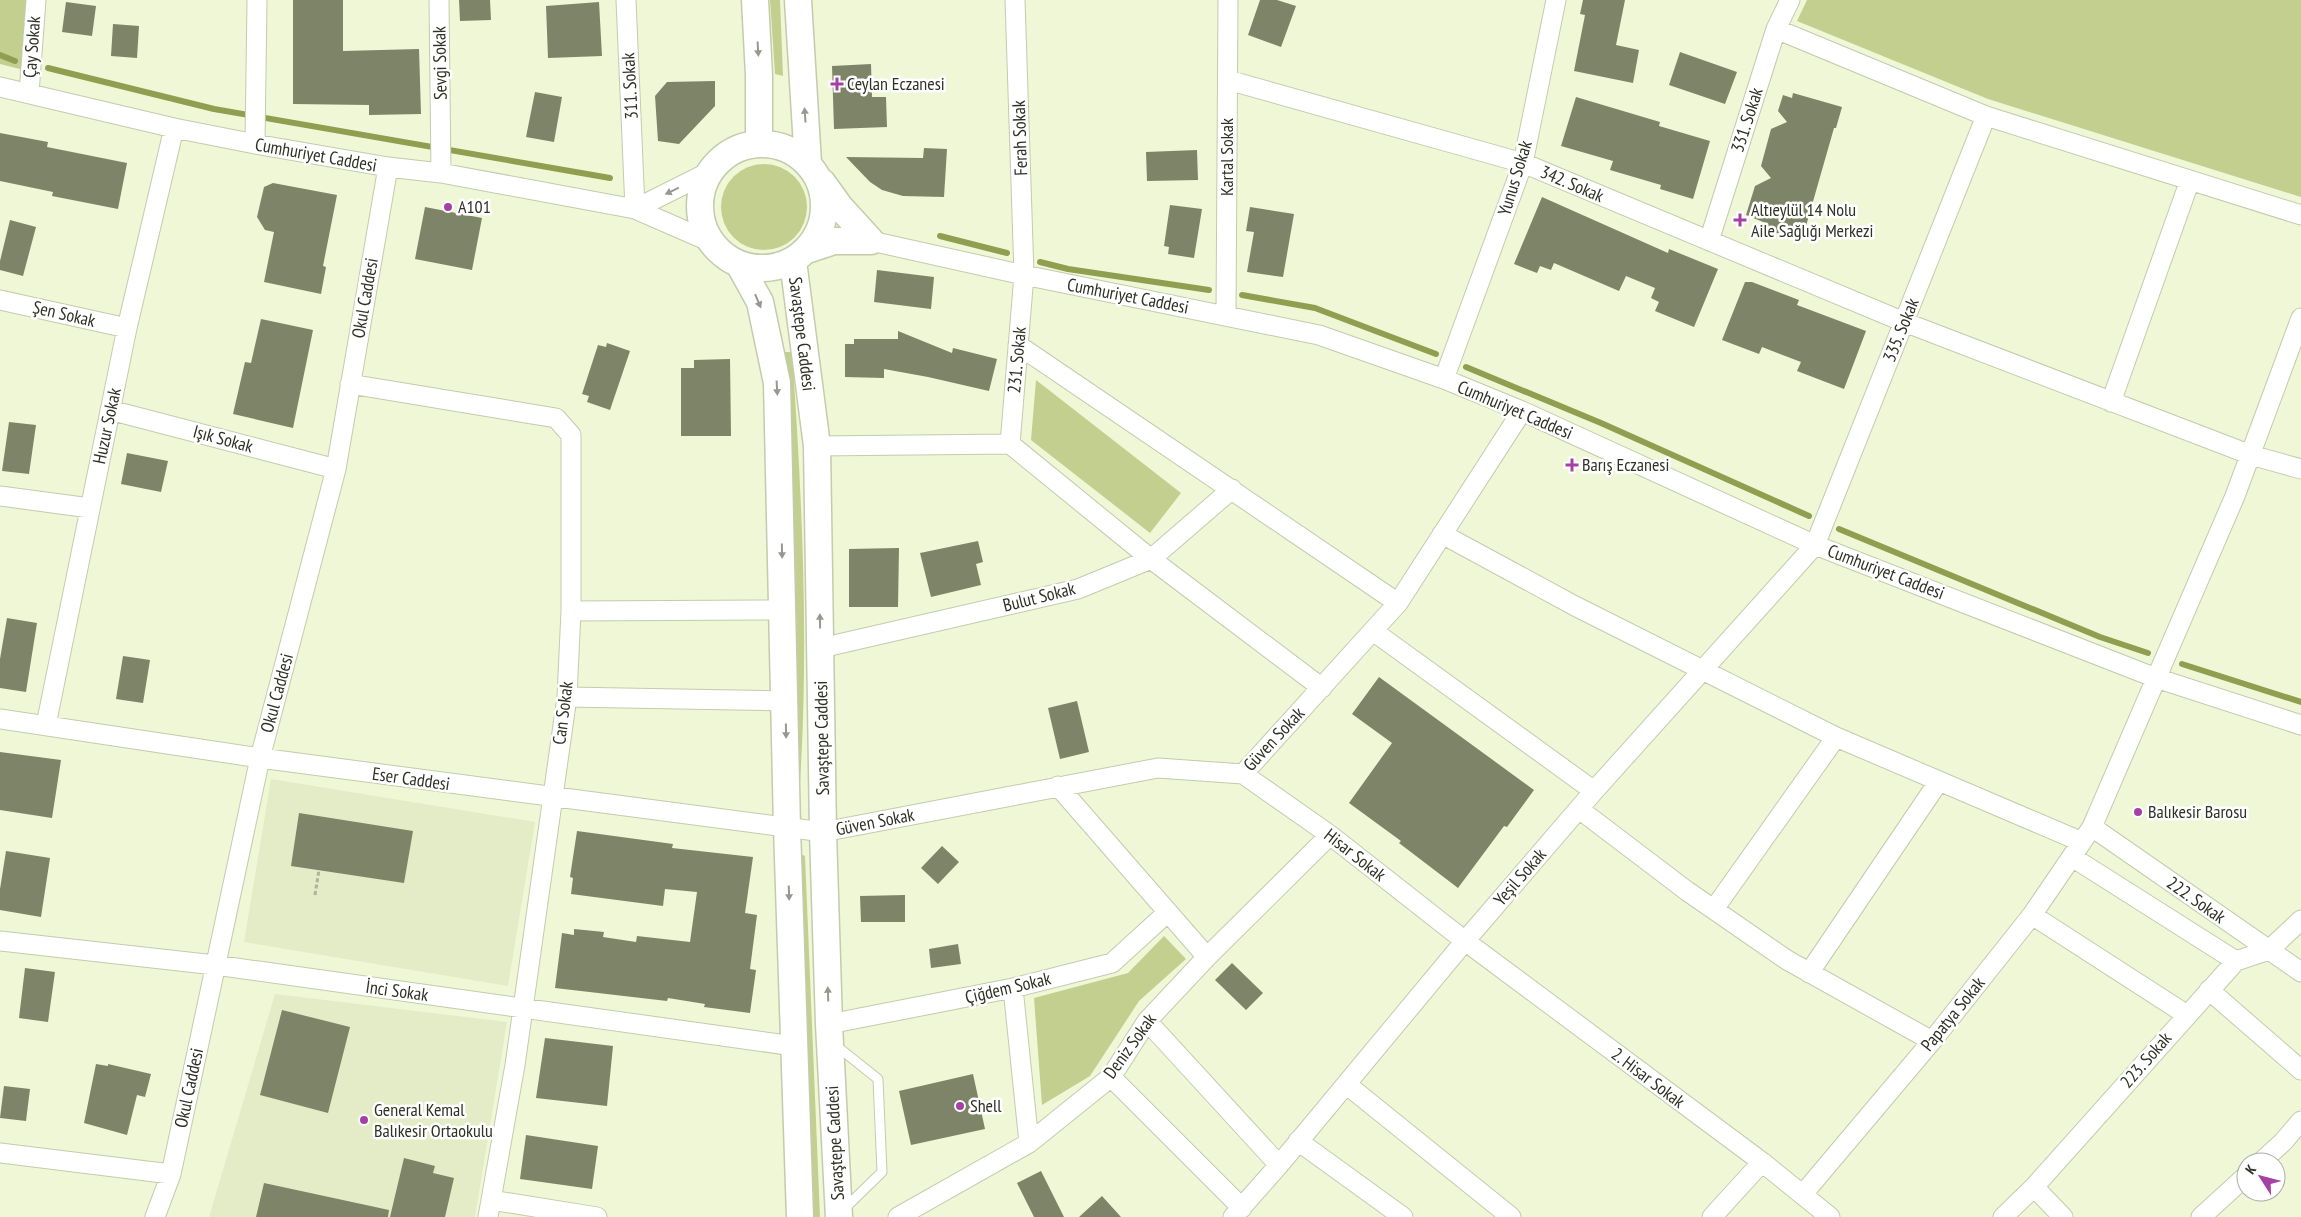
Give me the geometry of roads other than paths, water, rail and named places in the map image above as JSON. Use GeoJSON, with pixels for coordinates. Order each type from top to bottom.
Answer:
{"type":"FeatureCollection","features":[{"type":"Feature","properties":{"kind":"main road"},"geometry":{"type":"LineString","coordinates":[[755,0],[759,75],[758,143]]}},
{"type":"Feature","properties":{"kind":"main road"},"geometry":{"type":"LineString","coordinates":[[798,0],[814,171],[824,197],[824,216],[818,234],[800,255]]}},
{"type":"Feature","properties":{"kind":"main road"},"geometry":{"type":"LineString","coordinates":[[758,143],[777,145],[794,152],[814,171],[840,207],[871,241],[834,241],[776,267],[757,268],[739,264],[723,255],[711,242],[703,225],[700,207],[702,189],[709,172],[722,158],[739,148],[758,143]]}},
{"type":"Feature","properties":{"kind":"main road","name":"Savaştepe Caddesi"},"geometry":{"type":"LineString","coordinates":[[800,255],[817,446],[823,832],[839,1216]]}},
{"type":"Feature","properties":{"kind":"main road","name":"Savaştepe Caddesi"},"geometry":{"type":"LineString","coordinates":[[739,264],[760,302],[770,340],[777,383],[787,828],[800,1217]]}},
{"type":"Feature","properties":{"kind":"street","name":"Çay Sokak"},"geometry":{"type":"LineString","coordinates":[[29,93],[36,0]]}},
{"type":"Feature","properties":{"kind":"street"},"geometry":{"type":"LineString","coordinates":[[255,144],[257,0]]}},
{"type":"Feature","properties":{"kind":"street","name":"Sevgi Sokak"},"geometry":{"type":"LineString","coordinates":[[439,0],[441,173]]}},
{"type":"Feature","properties":{"kind":"street","name":"311. Sokak"},"geometry":{"type":"LineString","coordinates":[[626,0],[635,209]]}},
{"type":"Feature","properties":{"kind":"street","name":"Ferah Sokak"},"geometry":{"type":"LineString","coordinates":[[1015,0],[1024,275]]}},
{"type":"Feature","properties":{"kind":"street","name":"Kartal Sokak"},"geometry":{"type":"LineString","coordinates":[[1226,315],[1228,0]]}},
{"type":"Feature","properties":{"kind":"street","name":"Yunus Sokak"},"geometry":{"type":"LineString","coordinates":[[1444,379],[1523,164],[1556,0]]}},
{"type":"Feature","properties":{"kind":"street","name":"331. Sokak"},"geometry":{"type":"LineString","coordinates":[[1709,241],[1776,29],[1790,0]]}},
{"type":"Feature","properties":{"kind":"street"},"geometry":{"type":"LineString","coordinates":[[1776,29],[1986,116],[2301,215]]}},
{"type":"Feature","properties":{"kind":"street","name":"342. Sokak"},"geometry":{"type":"LineString","coordinates":[[1228,80],[1523,164],[1904,322],[2251,455],[2301,470]]}},
{"type":"Feature","properties":{"kind":"street","name":"Cumhuriyet Caddesi"},"geometry":{"type":"LineString","coordinates":[[0,87],[174,128],[255,144],[388,167],[441,173],[635,209],[711,242]]}},
{"type":"Feature","properties":{"kind":"street","name":"335. Sokak"},"geometry":{"type":"LineString","coordinates":[[1815,545],[1986,116]]}},
{"type":"Feature","properties":{"kind":"street","name":"Huzur Sokak"},"geometry":{"type":"LineString","coordinates":[[46,725],[127,328],[174,128]]}},
{"type":"Feature","properties":{"kind":"street","name":"Okul Caddesi"},"geometry":{"type":"LineString","coordinates":[[155,1217],[171,1174],[260,758],[336,469],[388,167]]}},
{"type":"Feature","properties":{"kind":"street"},"geometry":{"type":"LineString","coordinates":[[635,209],[709,172]]}},
{"type":"Feature","properties":{"kind":"street"},"geometry":{"type":"LineString","coordinates":[[2111,402],[2190,180]]}},
{"type":"Feature","properties":{"kind":"street","name":"Cumhuriyet Caddesi"},"geometry":{"type":"LineString","coordinates":[[871,241],[1024,275],[1319,335],[1444,379],[1522,411],[1815,545],[2156,678],[2301,725]]}},
{"type":"Feature","properties":{"kind":"street","name":"231. Sokak"},"geometry":{"type":"LineString","coordinates":[[1010,444],[1024,275]]}},
{"type":"Feature","properties":{"kind":"street","name":"Şen Sokak"},"geometry":{"type":"LineString","coordinates":[[0,300],[127,328]]}},
{"type":"Feature","properties":{"kind":"street","name":"Papatya Sokak"},"geometry":{"type":"LineString","coordinates":[[1803,1194],[1932,1041],[2032,915],[2082,842],[2236,496],[2301,318]]}},
{"type":"Feature","properties":{"kind":"street"},"geometry":{"type":"LineString","coordinates":[[1018,345],[1398,603]]}},
{"type":"Feature","properties":{"kind":"street","name":"Can Sokak"},"geometry":{"type":"LineString","coordinates":[[350,384],[556,418],[571,435],[571,611],[567,698],[523,1009],[490,1209]]}},
{"type":"Feature","properties":{"kind":"street","name":"Işık Sokak"},"geometry":{"type":"LineString","coordinates":[[110,410],[336,469]]}},
{"type":"Feature","properties":{"kind":"street","name":"Güven Sokak"},"geometry":{"type":"LineString","coordinates":[[823,832],[1158,768],[1243,774],[1398,603],[1522,411]]}},
{"type":"Feature","properties":{"kind":"street"},"geometry":{"type":"LineString","coordinates":[[817,446],[1010,444],[1152,559],[1322,688]]}},
{"type":"Feature","properties":{"kind":"street","name":"Bulut Sokak"},"geometry":{"type":"LineString","coordinates":[[820,648],[1078,589],[1152,559],[1232,490]]}},
{"type":"Feature","properties":{"kind":"street"},"geometry":{"type":"LineString","coordinates":[[0,496],[90,508]]}},
{"type":"Feature","properties":{"kind":"street"},"geometry":{"type":"LineString","coordinates":[[1442,534],[1575,606],[1836,737],[2082,842],[2236,961]]}},
{"type":"Feature","properties":{"kind":"street","name":"Yeşil Sokak"},"geometry":{"type":"LineString","coordinates":[[1238,1213],[1464,941],[1594,791],[1815,545]]}},
{"type":"Feature","properties":{"kind":"street"},"geometry":{"type":"LineString","coordinates":[[571,611],[783,610]]}},
{"type":"Feature","properties":{"kind":"street"},"geometry":{"type":"LineString","coordinates":[[1373,631],[1594,791]]}},
{"type":"Feature","properties":{"kind":"street"},"geometry":{"type":"LineString","coordinates":[[567,698],[785,701]]}},
{"type":"Feature","properties":{"kind":"street","name":"Eser Caddesi"},"geometry":{"type":"LineString","coordinates":[[0,718],[260,758],[552,798],[823,832]]}},
{"type":"Feature","properties":{"kind":"street"},"geometry":{"type":"LineString","coordinates":[[1714,909],[1836,737]]}},
{"type":"Feature","properties":{"kind":"street","name":"Hisar Sokak"},"geometry":{"type":"LineString","coordinates":[[1243,774],[1330,835],[1464,941]]}},
{"type":"Feature","properties":{"kind":"street"},"geometry":{"type":"LineString","coordinates":[[1809,973],[1939,781]]}},
{"type":"Feature","properties":{"kind":"street"},"geometry":{"type":"LineString","coordinates":[[1058,786],[1206,957]]}},
{"type":"Feature","properties":{"kind":"street"},"geometry":{"type":"LineString","coordinates":[[1579,809],[1786,960],[1932,1041]]}},
{"type":"Feature","properties":{"kind":"street","name":"Deniz Sokak"},"geometry":{"type":"LineString","coordinates":[[898,1217],[1029,1143],[1111,1077],[1147,1021],[1206,957],[1330,835]]}},
{"type":"Feature","properties":{"kind":"street","name":"222. Sokak"},"geometry":{"type":"LineString","coordinates":[[2082,842],[2269,950],[2301,972]]}},
{"type":"Feature","properties":{"kind":"street","name":"Çiğdem Sokak"},"geometry":{"type":"LineString","coordinates":[[830,1033],[1112,963],[1168,912]]}},
{"type":"Feature","properties":{"kind":"street"},"geometry":{"type":"LineString","coordinates":[[2032,915],[2187,1015]]}},
{"type":"Feature","properties":{"kind":"street","name":"223. Sokak"},"geometry":{"type":"LineString","coordinates":[[2004,1217],[2034,1188],[2236,961],[2269,950],[2301,920]]}},
{"type":"Feature","properties":{"kind":"street","name":"İnci Sokak"},"geometry":{"type":"LineString","coordinates":[[0,941],[215,965],[794,1046]]}},
{"type":"Feature","properties":{"kind":"street","name":"2. Hisar Sokak"},"geometry":{"type":"LineString","coordinates":[[1464,941],[1762,1162],[1830,1217]]}},
{"type":"Feature","properties":{"kind":"street"},"geometry":{"type":"LineString","coordinates":[[1013,988],[1029,1143]]}},
{"type":"Feature","properties":{"kind":"street"},"geometry":{"type":"LineString","coordinates":[[2209,990],[2301,1070]]}},
{"type":"Feature","properties":{"kind":"street"},"geometry":{"type":"LineString","coordinates":[[1147,1021],[1279,1165]]}},
{"type":"Feature","properties":{"kind":"street"},"geometry":{"type":"LineString","coordinates":[[1111,1077],[1238,1213]]}},
{"type":"Feature","properties":{"kind":"street"},"geometry":{"type":"LineString","coordinates":[[1346,1084],[1511,1217]]}},
{"type":"Feature","properties":{"kind":"street"},"geometry":{"type":"LineString","coordinates":[[2272,1152],[2301,1121]]}},
{"type":"Feature","properties":{"kind":"street"},"geometry":{"type":"LineString","coordinates":[[1298,1141],[1403,1217]]}},
{"type":"Feature","properties":{"kind":"street"},"geometry":{"type":"LineString","coordinates":[[0,1153],[171,1174]]}},
{"type":"Feature","properties":{"kind":"street"},"geometry":{"type":"LineString","coordinates":[[1712,1217],[1762,1162]]}},
{"type":"Feature","properties":{"kind":"street"},"geometry":{"type":"LineString","coordinates":[[2201,1217],[2236,1185]]}},
{"type":"Feature","properties":{"kind":"street"},"geometry":{"type":"LineString","coordinates":[[2034,1188],[2063,1217]]}},
{"type":"Feature","properties":{"kind":"street"},"geometry":{"type":"LineString","coordinates":[[490,1209],[597,1217]]}},
{"type":"Feature","properties":{"kind":"lane"},"geometry":{"type":"LineString","coordinates":[[830,1033],[878,1079],[882,1172],[839,1216]]}},
{"type":"Feature","properties":{"kind":"waterway"},"geometry":{"type":"LineString","coordinates":[[0,55],[15,61]]}},
{"type":"Feature","properties":{"kind":"waterway"},"geometry":{"type":"LineString","coordinates":[[48,68],[214,109],[610,178]]}},
{"type":"Feature","properties":{"kind":"waterway"},"geometry":{"type":"LineString","coordinates":[[940,236],[1007,253]]}},
{"type":"Feature","properties":{"kind":"waterway"},"geometry":{"type":"LineString","coordinates":[[1040,262],[1068,269],[1209,290]]}},
{"type":"Feature","properties":{"kind":"waterway"},"geometry":{"type":"LineString","coordinates":[[1242,295],[1315,308],[1436,354]]}},
{"type":"Feature","properties":{"kind":"waterway"},"geometry":{"type":"LineString","coordinates":[[1466,367],[1601,423],[1809,516]]}},
{"type":"Feature","properties":{"kind":"waterway"},"geometry":{"type":"LineString","coordinates":[[1839,529],[2100,637],[2148,653]]}},
{"type":"Feature","properties":{"kind":"waterway"},"geometry":{"type":"LineString","coordinates":[[2182,664],[2301,702]]}},
{"type":"Feature","properties":{"kind":"place","name":"Ceylan Eczanesi"},"geometry":{"type":"Point","coordinates":[837,84]}},
{"type":"Feature","properties":{"kind":"place","name":"A101"},"geometry":{"type":"Point","coordinates":[448,207]}},
{"type":"Feature","properties":{"kind":"place","name":"Altıeylül 14 Nolu Aile Sağlığı Merkezi"},"geometry":{"type":"Point","coordinates":[1740,220]}},
{"type":"Feature","properties":{"kind":"place","name":"Barış Eczanesi"},"geometry":{"type":"Point","coordinates":[1572,465]}},
{"type":"Feature","properties":{"kind":"place","name":"Balıkesir Barosu"},"geometry":{"type":"Point","coordinates":[2138,812]}},
{"type":"Feature","properties":{"kind":"place","name":"Shell"},"geometry":{"type":"Point","coordinates":[960,1106]}},
{"type":"Feature","properties":{"kind":"place","name":"General Kemal Balıkesir Ortaokulu"},"geometry":{"type":"Point","coordinates":[364,1120]}}]}
